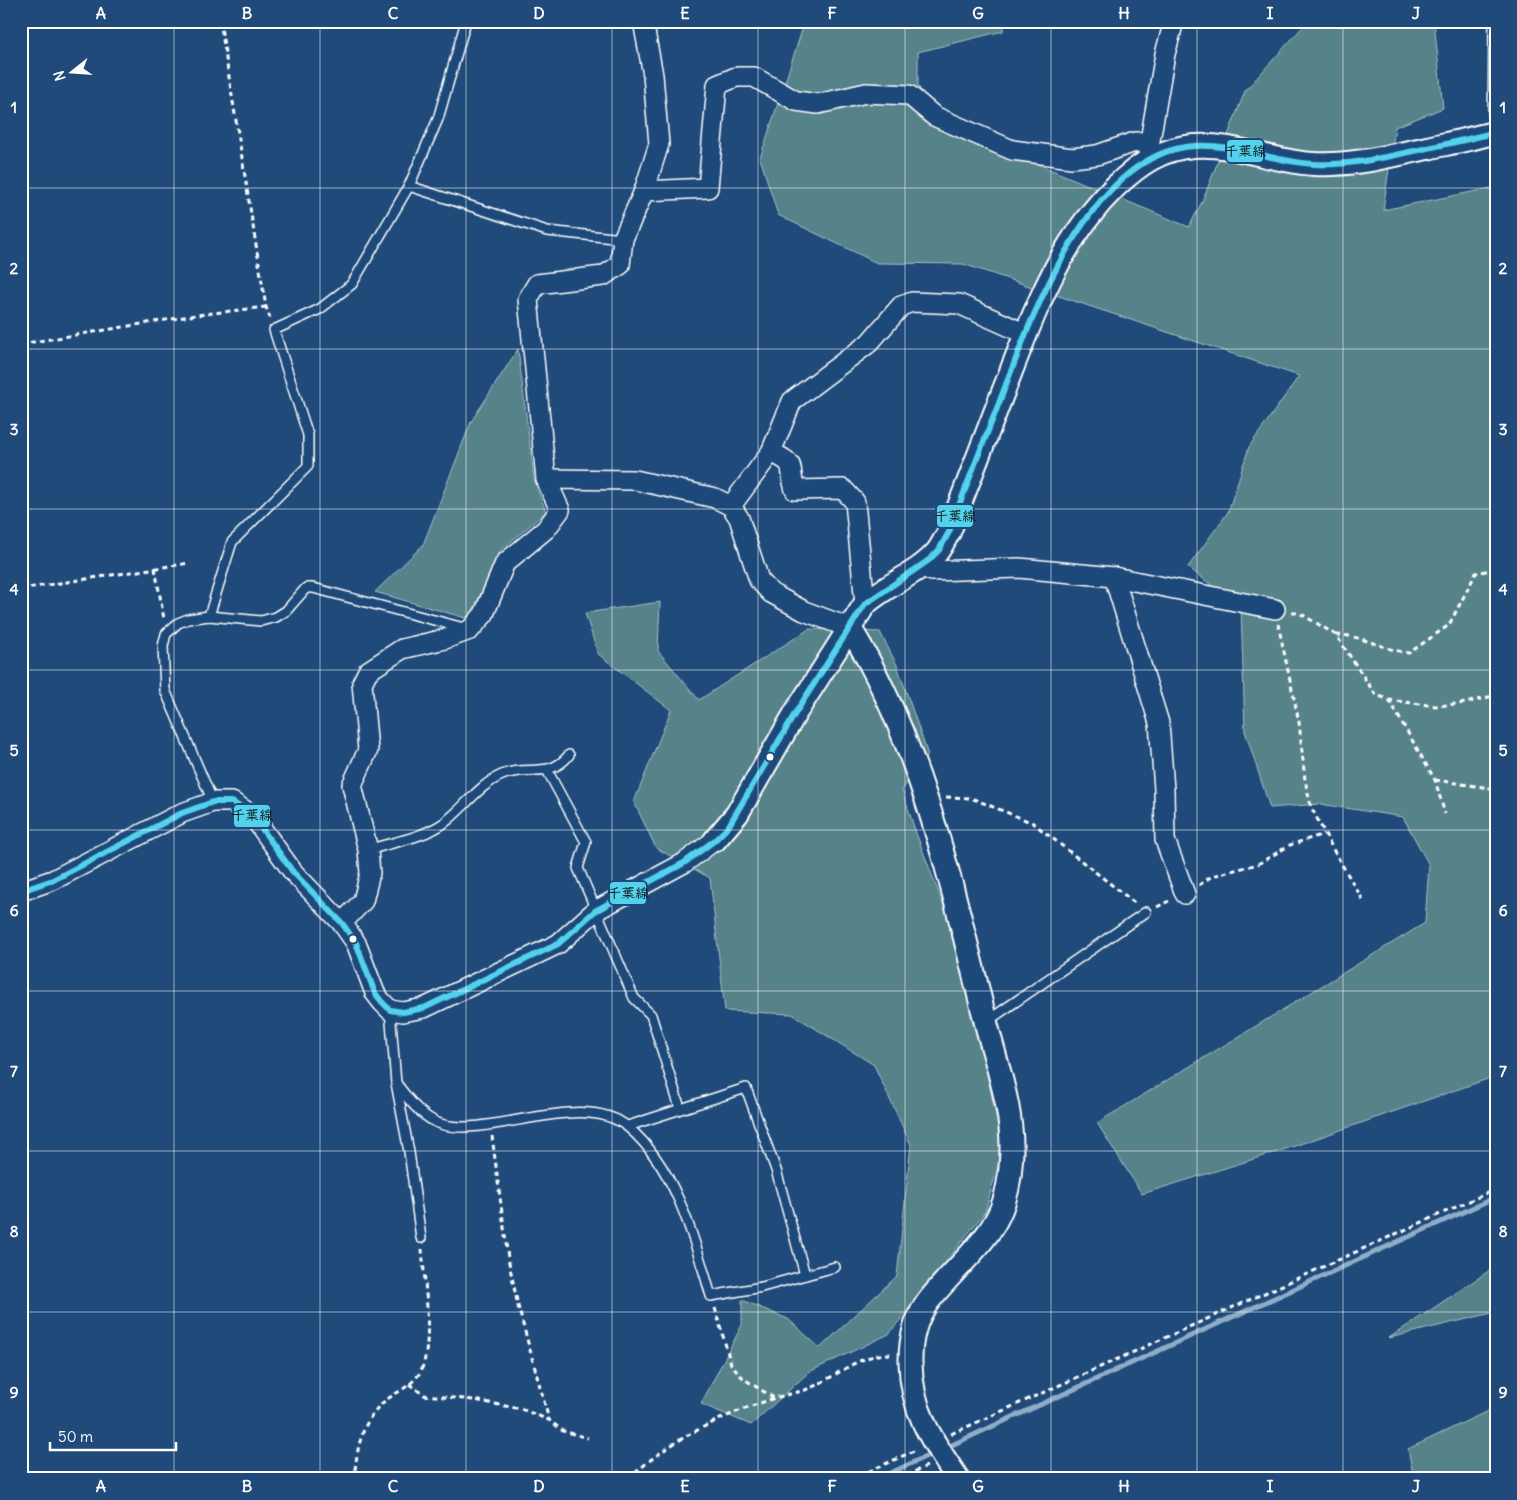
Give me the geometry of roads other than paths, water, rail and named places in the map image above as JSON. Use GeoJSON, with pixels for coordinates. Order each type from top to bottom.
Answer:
{"type":"FeatureCollection","features":[{"type":"Feature","properties":{"kind":"street"},"geometry":{"type":"LineString","coordinates":[[342,923],[363,901],[368,888],[370,873],[368,850],[352,785],[368,750],[362,683],[368,671],[402,649],[445,639],[470,630],[484,614],[504,562],[546,529],[560,510],[546,479],[528,299],[536,284],[604,276],[620,265],[623,239],[644,191],[658,144],[653,75],[643,21]]}},
{"type":"Feature","properties":{"kind":"street"},"geometry":{"type":"LineString","coordinates":[[21,891],[54,880],[182,814],[213,802],[232,802],[252,815],[293,872],[342,923],[356,943],[375,993],[390,1010],[403,1012],[424,1008],[558,944],[595,911],[684,863],[715,840],[738,814],[796,712],[865,604],[874,595],[921,566],[938,551],[949,532],[1050,275],[1074,235],[1096,206],[1148,151],[1165,54],[1174,21]]}},
{"type":"Feature","properties":{"kind":"street"},"geometry":{"type":"LineString","coordinates":[[644,191],[708,188],[717,85],[736,77],[754,77],[796,101],[818,104],[866,93],[909,95],[934,116],[1012,150],[1072,158],[1097,155],[1135,142],[1148,151],[1212,146],[1312,164],[1339,164],[1365,162],[1494,133]]}},
{"type":"Feature","properties":{"kind":"street"},"geometry":{"type":"LineString","coordinates":[[731,506],[771,452],[792,401],[869,343],[901,306],[912,302],[959,304],[1026,334]]}},
{"type":"Feature","properties":{"kind":"street"},"geometry":{"type":"LineString","coordinates":[[771,452],[786,459],[792,465],[795,490],[843,489],[856,502],[865,604]]}},
{"type":"Feature","properties":{"kind":"street"},"geometry":{"type":"LineString","coordinates":[[546,479],[635,480],[715,498],[731,506],[739,518],[759,580],[771,593],[804,611],[850,628],[873,666],[927,800],[1010,1120],[1012,1158],[1007,1194],[995,1223],[926,1305],[916,1329],[910,1354],[912,1382],[924,1423],[958,1479]]}},
{"type":"Feature","properties":{"kind":"street"},"geometry":{"type":"LineString","coordinates":[[921,566],[932,571],[1019,568],[1114,577],[1274,608]]}},
{"type":"Feature","properties":{"kind":"street"},"geometry":{"type":"LineString","coordinates":[[1114,577],[1159,723],[1166,840],[1185,894]]}},
{"type":"Feature","properties":{"kind":"lane"},"geometry":{"type":"LineString","coordinates":[[209,616],[232,542],[308,466],[308,435],[274,330],[320,309],[352,284],[409,186],[438,119],[466,21]]}},
{"type":"Feature","properties":{"kind":"lane"},"geometry":{"type":"LineString","coordinates":[[1494,21],[1494,133]]}},
{"type":"Feature","properties":{"kind":"lane"},"geometry":{"type":"LineString","coordinates":[[409,186],[548,231],[623,239]]}},
{"type":"Feature","properties":{"kind":"lane"},"geometry":{"type":"LineString","coordinates":[[213,802],[165,690],[163,646],[166,634],[178,623],[188,619],[209,616],[261,621],[286,611],[306,588],[313,588],[470,630]]}},
{"type":"Feature","properties":{"kind":"lane"},"geometry":{"type":"LineString","coordinates":[[368,850],[424,834],[436,828],[488,784],[504,774],[547,770],[561,765],[569,755]]}},
{"type":"Feature","properties":{"kind":"lane"},"geometry":{"type":"LineString","coordinates":[[547,770],[586,842],[578,868],[634,998],[651,1015],[680,1108]]}},
{"type":"Feature","properties":{"kind":"lane"},"geometry":{"type":"LineString","coordinates":[[986,1022],[1146,912]]}},
{"type":"Feature","properties":{"kind":"lane"},"geometry":{"type":"LineString","coordinates":[[390,1010],[396,1083],[409,1152],[421,1238]]}},
{"type":"Feature","properties":{"kind":"lane"},"geometry":{"type":"LineString","coordinates":[[396,1083],[418,1109],[443,1125],[486,1124],[538,1116],[591,1113],[612,1118],[628,1126],[640,1139],[666,1176],[696,1246],[711,1296],[762,1287],[835,1267]]}},
{"type":"Feature","properties":{"kind":"lane"},"geometry":{"type":"LineString","coordinates":[[628,1126],[746,1088],[776,1170],[805,1275]]}},
{"type":"Feature","properties":{"kind":"waterway"},"geometry":{"type":"LineString","coordinates":[[943,1449],[1496,1197]]}},
{"type":"Feature","properties":{"kind":"waterway"},"geometry":{"type":"LineString","coordinates":[[878,1479],[933,1453]]}}]}
